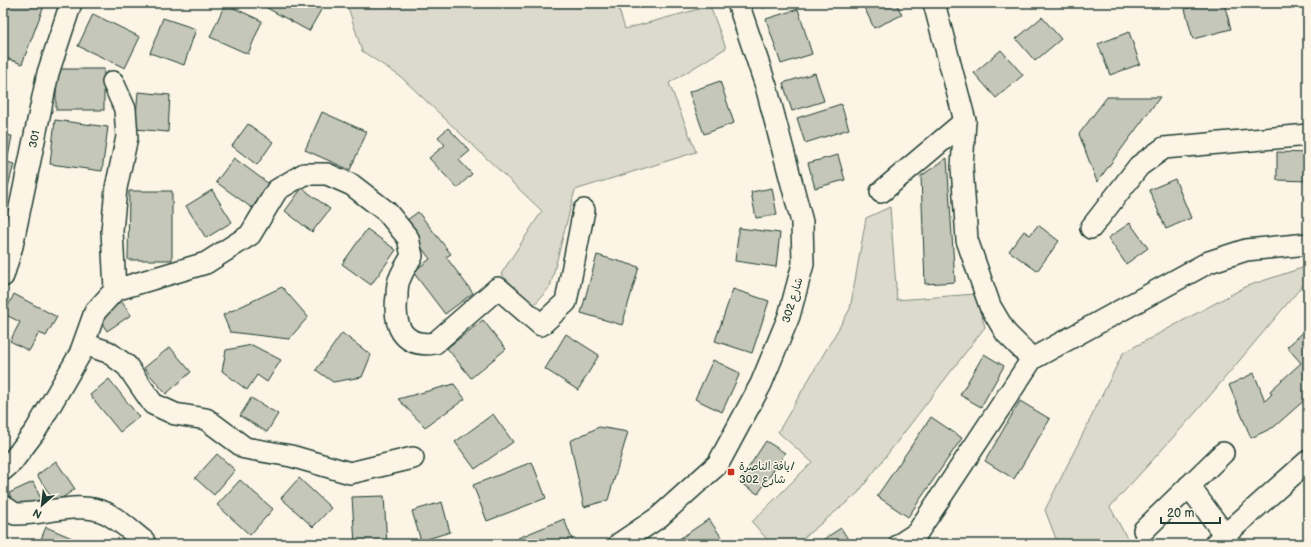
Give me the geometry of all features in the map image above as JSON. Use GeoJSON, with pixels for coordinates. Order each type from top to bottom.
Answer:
{"type":"FeatureCollection","features":[{"type":"Feature","properties":{"kind":"street","name":"301"},"geometry":{"type":"LineString","coordinates":[[3,276],[12,246],[48,73],[71,3]]}},
{"type":"Feature","properties":{"kind":"street","name":"شارع 302"},"geometry":{"type":"LineString","coordinates":[[619,544],[659,517],[718,464],[761,384],[789,316],[803,264],[802,222],[766,86],[738,3]]}},
{"type":"Feature","properties":{"kind":"street"},"geometry":{"type":"LineString","coordinates":[[934,3],[965,121],[962,167],[967,240],[990,306],[1006,333],[1032,359]]}},
{"type":"Feature","properties":{"kind":"street"},"geometry":{"type":"LineString","coordinates":[[113,82],[124,109],[127,137],[116,188],[112,231],[115,290]]}},
{"type":"Feature","properties":{"kind":"street"},"geometry":{"type":"LineString","coordinates":[[881,192],[965,121]]}},
{"type":"Feature","properties":{"kind":"street"},"geometry":{"type":"LineString","coordinates":[[1091,228],[1139,166],[1164,148],[1308,135]]}},
{"type":"Feature","properties":{"kind":"street"},"geometry":{"type":"LineString","coordinates":[[3,470],[12,462],[36,430],[80,354],[95,312],[115,290],[206,263],[250,235],[277,190],[304,174],[327,174],[352,185],[387,212],[408,238],[412,256],[399,279],[394,313],[398,327],[411,340],[421,345],[435,343],[498,288],[541,325],[566,302],[584,210]]}},
{"type":"Feature","properties":{"kind":"street"},"geometry":{"type":"LineString","coordinates":[[900,544],[917,533],[1032,359],[1210,262],[1246,250],[1308,244]]}},
{"type":"Feature","properties":{"kind":"street"},"geometry":{"type":"LineString","coordinates":[[84,344],[108,352],[127,366],[152,404],[175,414],[206,419],[245,448],[291,456],[350,473],[413,458]]}},
{"type":"Feature","properties":{"kind":"street"},"geometry":{"type":"LineString","coordinates":[[1144,530],[1223,454]]}},
{"type":"Feature","properties":{"kind":"street"},"geometry":{"type":"LineString","coordinates":[[1189,486],[1220,539],[1308,462]]}},
{"type":"Feature","properties":{"kind":"street"},"geometry":{"type":"LineString","coordinates":[[3,506],[14,514],[81,507],[94,509],[108,514],[144,541]]}},
{"type":"Feature","properties":{"kind":"shaded area"},"geometry":{"type":"Polygon","coordinates":[[[344,3],[617,3],[625,29],[710,6],[726,48],[669,83],[696,152],[575,190],[550,287],[534,305],[501,274],[542,211],[401,77],[362,51],[349,10],[344,3]]]}},
{"type":"Feature","properties":{"kind":"shaded area"},"geometry":{"type":"Polygon","coordinates":[[[890,207],[897,300],[975,294],[985,327],[857,494],[796,544],[771,544],[752,522],[812,462],[778,432],[850,309],[866,218],[890,207]]]}},
{"type":"Feature","properties":{"kind":"shaded area"},"geometry":{"type":"Polygon","coordinates":[[[1308,266],[1308,279],[1197,411],[1110,507],[1127,538],[1116,544],[1058,544],[1045,510],[1123,353],[1247,286],[1308,266]]]}},
{"type":"Feature","properties":{"kind":"building"},"geometry":{"type":"Polygon","coordinates":[[[3,3],[45,3],[22,64],[3,57],[3,3]]]}},
{"type":"Feature","properties":{"kind":"building"},"geometry":{"type":"Polygon","coordinates":[[[270,3],[325,3],[309,31],[267,8],[270,3]]]}},
{"type":"Feature","properties":{"kind":"building"},"geometry":{"type":"Polygon","coordinates":[[[761,3],[774,3],[763,8],[761,3]]]}},
{"type":"Feature","properties":{"kind":"building"},"geometry":{"type":"Polygon","coordinates":[[[862,3],[896,3],[902,15],[874,28],[862,3]]]}},
{"type":"Feature","properties":{"kind":"building"},"geometry":{"type":"Polygon","coordinates":[[[1207,3],[1224,3],[1231,29],[1193,39],[1185,9],[1207,3]]]}},
{"type":"Feature","properties":{"kind":"building"},"geometry":{"type":"Polygon","coordinates":[[[225,4],[262,21],[248,54],[210,37],[225,4]]]}},
{"type":"Feature","properties":{"kind":"building"},"geometry":{"type":"Polygon","coordinates":[[[798,9],[812,54],[781,64],[766,19],[798,9]]]}},
{"type":"Feature","properties":{"kind":"building"},"geometry":{"type":"Polygon","coordinates":[[[93,14],[140,37],[125,68],[78,46],[93,14]]]}},
{"type":"Feature","properties":{"kind":"building"},"geometry":{"type":"Polygon","coordinates":[[[1042,17],[1061,39],[1035,61],[1016,39],[1042,17]]]}},
{"type":"Feature","properties":{"kind":"building"},"geometry":{"type":"Polygon","coordinates":[[[163,18],[196,29],[184,65],[150,53],[163,18]]]}},
{"type":"Feature","properties":{"kind":"building"},"geometry":{"type":"Polygon","coordinates":[[[1129,32],[1140,64],[1110,75],[1098,44],[1129,32]]]}},
{"type":"Feature","properties":{"kind":"building"},"geometry":{"type":"Polygon","coordinates":[[[1001,50],[1023,75],[996,98],[974,73],[1001,50]]]}},
{"type":"Feature","properties":{"kind":"building"},"geometry":{"type":"Polygon","coordinates":[[[56,69],[104,69],[104,110],[56,110],[56,69]]]}},
{"type":"Feature","properties":{"kind":"building"},"geometry":{"type":"Polygon","coordinates":[[[815,73],[824,101],[792,111],[783,83],[815,73]]]}},
{"type":"Feature","properties":{"kind":"building"},"geometry":{"type":"Polygon","coordinates":[[[720,81],[734,123],[704,134],[689,92],[720,81]]]}},
{"type":"Feature","properties":{"kind":"building"},"geometry":{"type":"Polygon","coordinates":[[[138,92],[170,95],[168,132],[135,129],[138,92]]]}},
{"type":"Feature","properties":{"kind":"building"},"geometry":{"type":"Polygon","coordinates":[[[1107,97],[1160,97],[1097,182],[1079,134],[1107,97]]]}},
{"type":"Feature","properties":{"kind":"building"},"geometry":{"type":"Polygon","coordinates":[[[841,104],[849,129],[805,143],[797,118],[841,104]]]}},
{"type":"Feature","properties":{"kind":"building"},"geometry":{"type":"Polygon","coordinates":[[[322,112],[367,132],[350,170],[305,150],[322,112]]]}},
{"type":"Feature","properties":{"kind":"building"},"geometry":{"type":"Polygon","coordinates":[[[55,120],[108,127],[102,171],[50,164],[55,120]]]}},
{"type":"Feature","properties":{"kind":"building"},"geometry":{"type":"Polygon","coordinates":[[[248,124],[273,142],[257,165],[232,146],[248,124]]]}},
{"type":"Feature","properties":{"kind":"building"},"geometry":{"type":"Polygon","coordinates":[[[448,128],[470,151],[459,160],[472,174],[457,188],[429,158],[445,145],[438,137],[448,128]]]}},
{"type":"Feature","properties":{"kind":"building"},"geometry":{"type":"Polygon","coordinates":[[[3,135],[12,136],[7,162],[14,164],[5,198],[3,197],[3,135]]]}},
{"type":"Feature","properties":{"kind":"building"},"geometry":{"type":"Polygon","coordinates":[[[1277,152],[1308,153],[1308,181],[1277,180],[1277,152]]]}},
{"type":"Feature","properties":{"kind":"building"},"geometry":{"type":"Polygon","coordinates":[[[838,155],[845,180],[815,188],[808,163],[838,155]]]}},
{"type":"Feature","properties":{"kind":"building"},"geometry":{"type":"Polygon","coordinates":[[[234,158],[269,184],[252,208],[216,182],[234,158]]]}},
{"type":"Feature","properties":{"kind":"building"},"geometry":{"type":"Polygon","coordinates":[[[947,158],[955,282],[925,284],[921,176],[947,158]]]}},
{"type":"Feature","properties":{"kind":"building"},"geometry":{"type":"Polygon","coordinates":[[[1175,179],[1191,218],[1166,229],[1149,190],[1175,179]]]}},
{"type":"Feature","properties":{"kind":"building"},"geometry":{"type":"Polygon","coordinates":[[[302,188],[330,209],[312,232],[285,211],[302,188]]]}},
{"type":"Feature","properties":{"kind":"building"},"geometry":{"type":"Polygon","coordinates":[[[772,188],[777,215],[756,218],[751,192],[772,188]]]}},
{"type":"Feature","properties":{"kind":"building"},"geometry":{"type":"Polygon","coordinates":[[[212,190],[232,222],[206,238],[186,206],[212,190]]]}},
{"type":"Feature","properties":{"kind":"building"},"geometry":{"type":"Polygon","coordinates":[[[129,191],[172,191],[172,260],[128,260],[129,191]]]}},
{"type":"Feature","properties":{"kind":"building"},"geometry":{"type":"Polygon","coordinates":[[[418,212],[451,254],[446,257],[473,293],[445,314],[413,272],[430,259],[403,223],[418,212]]]}},
{"type":"Feature","properties":{"kind":"building"},"geometry":{"type":"Polygon","coordinates":[[[1130,223],[1148,248],[1126,264],[1108,238],[1130,223]]]}},
{"type":"Feature","properties":{"kind":"building"},"geometry":{"type":"Polygon","coordinates":[[[1038,225],[1059,241],[1037,271],[1009,251],[1024,231],[1030,235],[1038,225]]]}},
{"type":"Feature","properties":{"kind":"building"},"geometry":{"type":"Polygon","coordinates":[[[739,228],[780,233],[776,267],[735,261],[739,228]]]}},
{"type":"Feature","properties":{"kind":"building"},"geometry":{"type":"Polygon","coordinates":[[[367,229],[396,250],[371,285],[342,264],[367,229]]]}},
{"type":"Feature","properties":{"kind":"building"},"geometry":{"type":"Polygon","coordinates":[[[597,255],[639,267],[622,325],[581,313],[597,255]]]}},
{"type":"Feature","properties":{"kind":"building"},"geometry":{"type":"Polygon","coordinates":[[[282,287],[308,317],[289,339],[230,332],[223,315],[282,287]]]}},
{"type":"Feature","properties":{"kind":"building"},"geometry":{"type":"Polygon","coordinates":[[[733,289],[769,301],[752,353],[715,341],[733,289]]]}},
{"type":"Feature","properties":{"kind":"building"},"geometry":{"type":"Polygon","coordinates":[[[14,294],[57,317],[46,336],[39,333],[29,351],[10,341],[20,322],[4,314],[14,294]]]}},
{"type":"Feature","properties":{"kind":"building"},"geometry":{"type":"Polygon","coordinates":[[[120,299],[131,315],[107,331],[96,315],[120,299]]]}},
{"type":"Feature","properties":{"kind":"building"},"geometry":{"type":"Polygon","coordinates":[[[483,320],[506,349],[471,378],[447,348],[483,320]]]}},
{"type":"Feature","properties":{"kind":"building"},"geometry":{"type":"Polygon","coordinates":[[[1308,328],[1308,397],[1274,427],[1251,438],[1229,385],[1254,373],[1265,401],[1272,394],[1270,391],[1301,363],[1287,347],[1308,328]]]}},
{"type":"Feature","properties":{"kind":"building"},"geometry":{"type":"Polygon","coordinates":[[[342,333],[371,355],[362,377],[333,382],[316,370],[342,333]]]}},
{"type":"Feature","properties":{"kind":"building"},"geometry":{"type":"Polygon","coordinates":[[[566,334],[599,355],[578,390],[545,369],[566,334]]]}},
{"type":"Feature","properties":{"kind":"building"},"geometry":{"type":"Polygon","coordinates":[[[252,345],[281,360],[267,382],[257,375],[247,390],[222,371],[226,350],[252,345]]]}},
{"type":"Feature","properties":{"kind":"building"},"geometry":{"type":"Polygon","coordinates":[[[170,347],[191,372],[166,394],[144,368],[170,347]]]}},
{"type":"Feature","properties":{"kind":"building"},"geometry":{"type":"Polygon","coordinates":[[[984,354],[1004,366],[981,407],[960,395],[984,354]]]}},
{"type":"Feature","properties":{"kind":"building"},"geometry":{"type":"Polygon","coordinates":[[[713,360],[740,373],[722,412],[695,399],[713,360]]]}},
{"type":"Feature","properties":{"kind":"building"},"geometry":{"type":"Polygon","coordinates":[[[109,379],[139,417],[120,432],[90,395],[109,379]]]}},
{"type":"Feature","properties":{"kind":"building"},"geometry":{"type":"Polygon","coordinates":[[[454,384],[465,399],[425,427],[398,399],[454,384]]]}},
{"type":"Feature","properties":{"kind":"building"},"geometry":{"type":"Polygon","coordinates":[[[251,398],[278,414],[267,432],[240,416],[251,398]]]}},
{"type":"Feature","properties":{"kind":"building"},"geometry":{"type":"Polygon","coordinates":[[[1020,401],[1050,419],[1014,479],[985,461],[1020,401]]]}},
{"type":"Feature","properties":{"kind":"building"},"geometry":{"type":"Polygon","coordinates":[[[493,414],[513,442],[475,469],[455,442],[493,414]]]}},
{"type":"Feature","properties":{"kind":"building"},"geometry":{"type":"Polygon","coordinates":[[[931,417],[962,438],[908,517],[877,496],[931,417]]]}},
{"type":"Feature","properties":{"kind":"building"},"geometry":{"type":"Polygon","coordinates":[[[599,427],[628,432],[608,500],[584,507],[570,441],[599,427]]]}},
{"type":"Feature","properties":{"kind":"building"},"geometry":{"type":"Polygon","coordinates":[[[766,441],[785,453],[758,494],[739,482],[766,441]]]}},
{"type":"Feature","properties":{"kind":"building"},"geometry":{"type":"Polygon","coordinates":[[[217,454],[235,470],[214,495],[195,478],[217,454]]]}},
{"type":"Feature","properties":{"kind":"building"},"geometry":{"type":"Polygon","coordinates":[[[56,461],[75,489],[55,503],[37,475],[56,461]]]}},
{"type":"Feature","properties":{"kind":"building"},"geometry":{"type":"Polygon","coordinates":[[[532,462],[546,498],[487,521],[473,485],[532,462]]]}},
{"type":"Feature","properties":{"kind":"building"},"geometry":{"type":"Polygon","coordinates":[[[299,478],[331,508],[313,527],[281,498],[299,478]]]}},
{"type":"Feature","properties":{"kind":"building"},"geometry":{"type":"Polygon","coordinates":[[[240,480],[273,509],[250,535],[217,505],[240,480]]]}},
{"type":"Feature","properties":{"kind":"building"},"geometry":{"type":"Polygon","coordinates":[[[33,482],[41,499],[17,510],[9,493],[33,482]]]}},
{"type":"Feature","properties":{"kind":"building"},"geometry":{"type":"Polygon","coordinates":[[[384,496],[387,544],[355,544],[352,497],[384,496]]]}},
{"type":"Feature","properties":{"kind":"building"},"geometry":{"type":"Polygon","coordinates":[[[442,502],[450,532],[421,541],[412,511],[442,502]]]}},
{"type":"Feature","properties":{"kind":"building"},"geometry":{"type":"Polygon","coordinates":[[[564,519],[574,544],[521,544],[518,538],[564,519]]]}},
{"type":"Feature","properties":{"kind":"building"},"geometry":{"type":"Polygon","coordinates":[[[709,519],[726,544],[672,544],[709,519]]]}},
{"type":"Feature","properties":{"kind":"building"},"geometry":{"type":"Polygon","coordinates":[[[46,527],[86,544],[39,544],[46,527]]]}},
{"type":"Feature","properties":{"kind":"building"},"geometry":{"type":"Polygon","coordinates":[[[841,528],[851,544],[816,544],[841,528]]]}},
{"type":"Feature","properties":{"kind":"place","name":"يافة الناصرة/ شارع 302"},"geometry":{"type":"Point","coordinates":[731,472]}}]}
